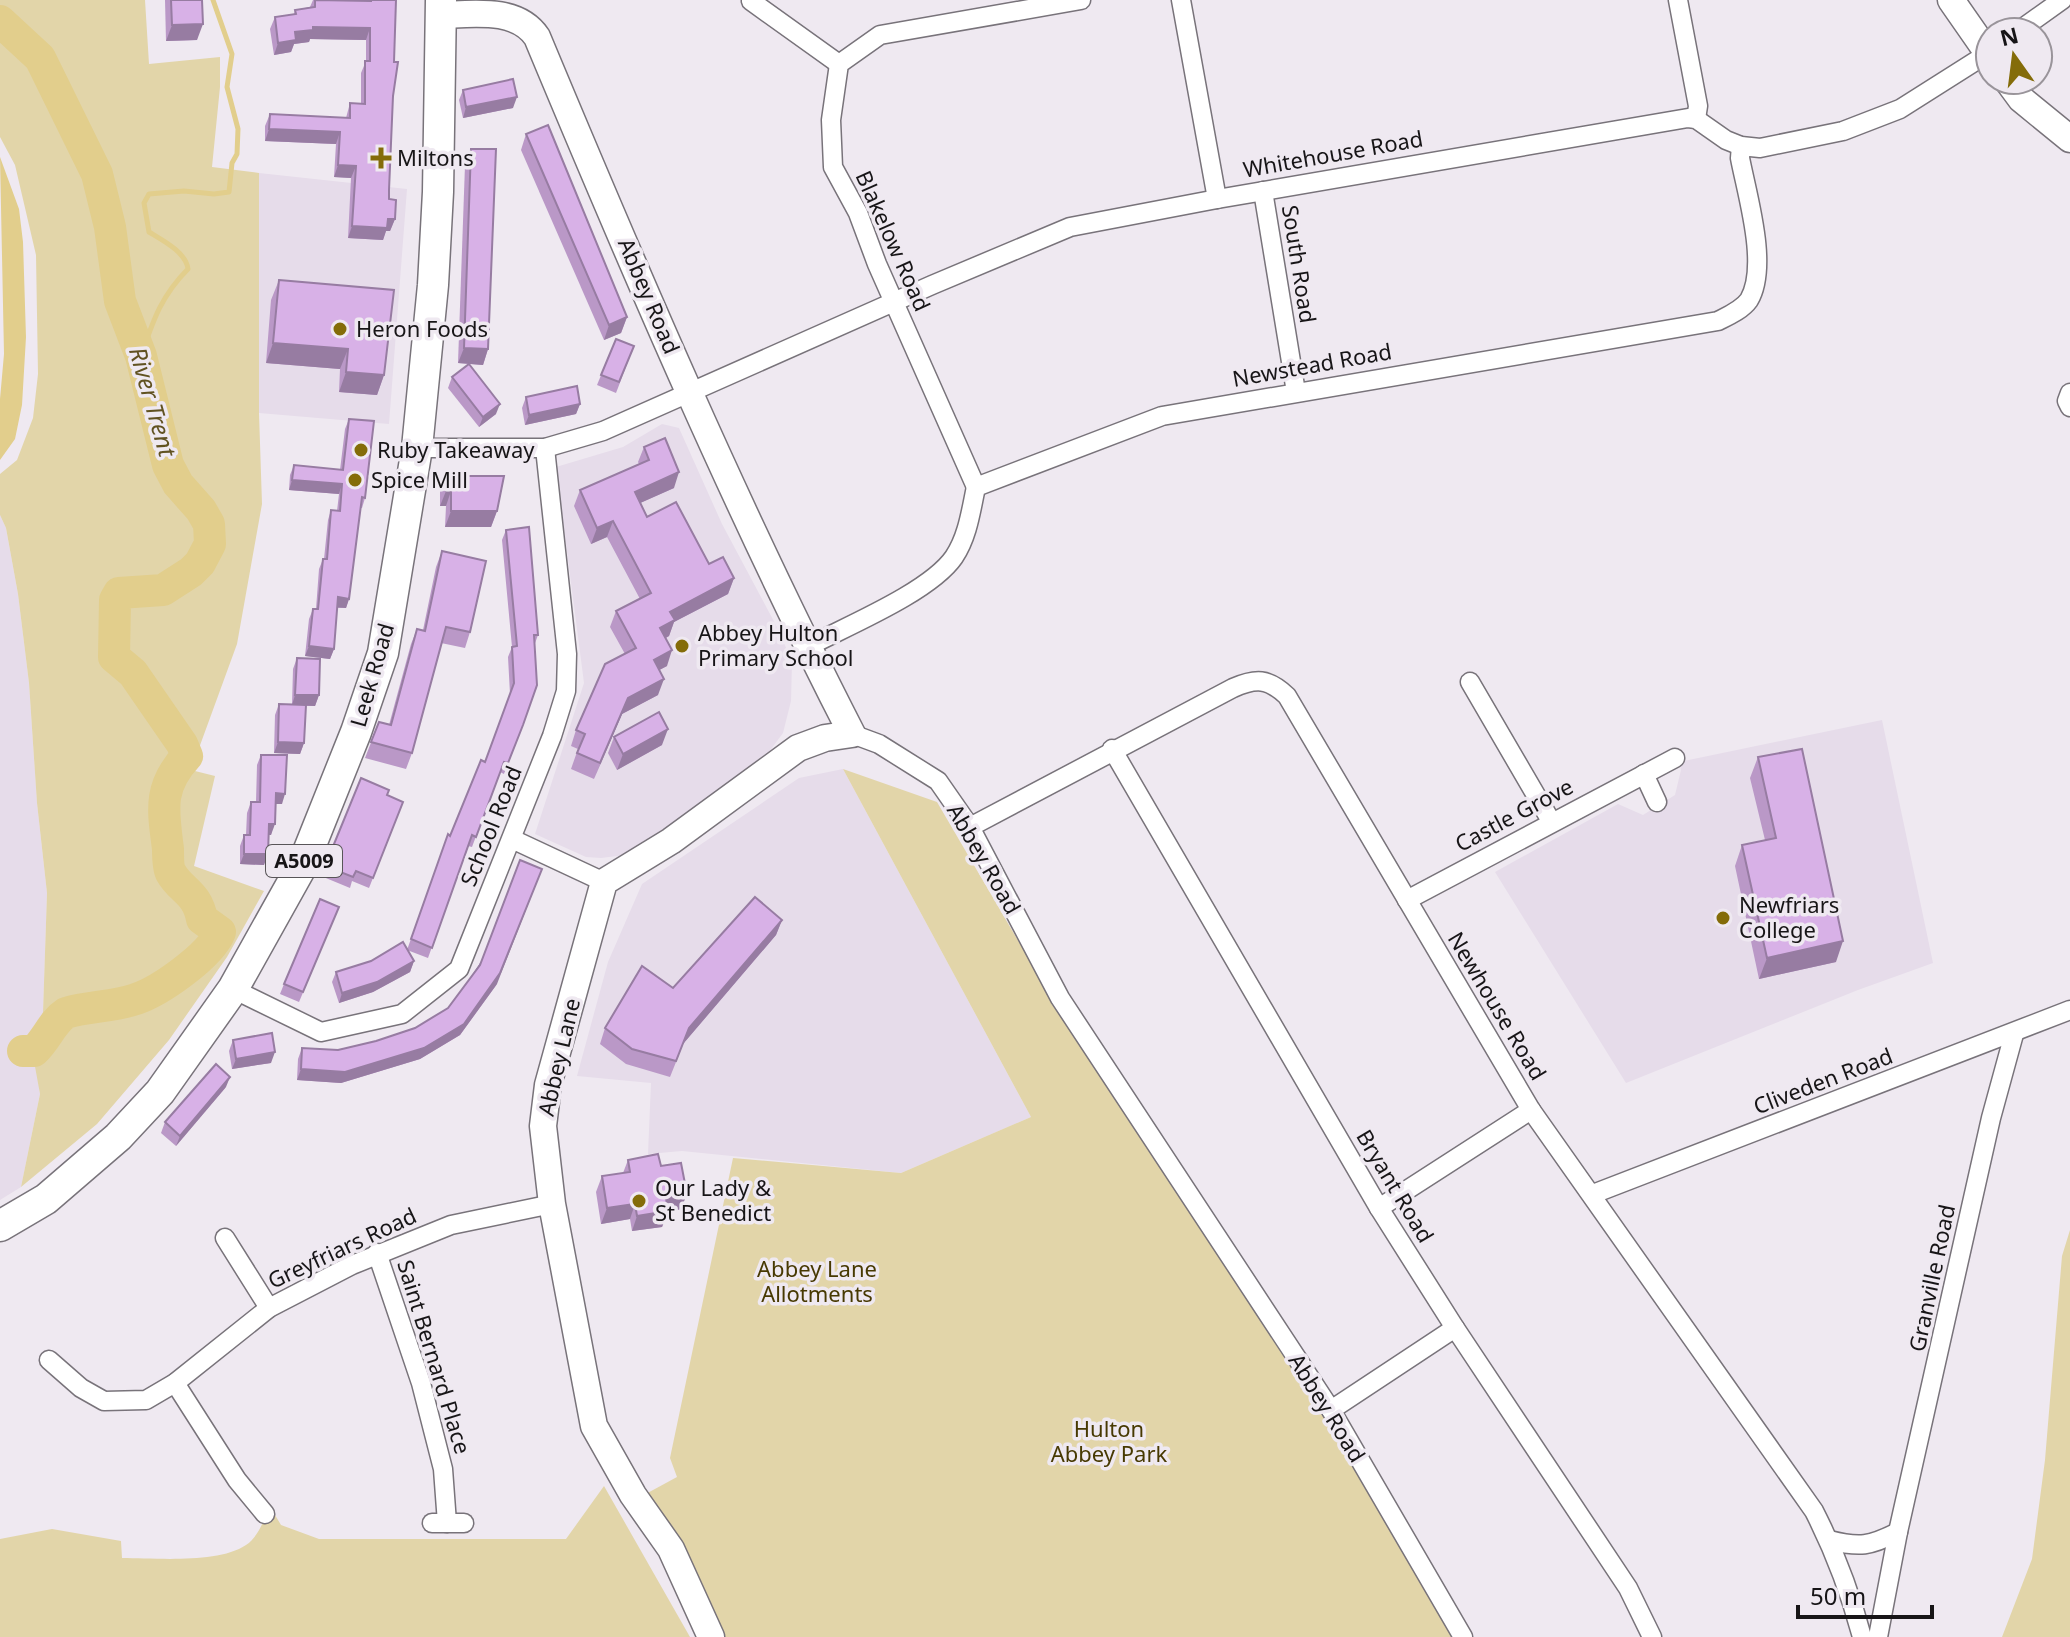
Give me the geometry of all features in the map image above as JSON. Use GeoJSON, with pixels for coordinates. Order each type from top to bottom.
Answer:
{"type":"FeatureCollection","features":[{"type":"Feature","properties":{"kind":"main road","name":"Leek Road"},"geometry":{"type":"LineString","coordinates":[[0,1226],[46,1199],[118,1137],[160,1092],[233,989],[304,862],[356,732],[383,653],[417,448],[433,285],[441,8]]}},
{"type":"Feature","properties":{"kind":"street"},"geometry":{"type":"LineString","coordinates":[[751,1],[839,64],[880,35],[1081,0]]}},
{"type":"Feature","properties":{"kind":"street"},"geometry":{"type":"LineString","coordinates":[[1181,0],[1217,199]]}},
{"type":"Feature","properties":{"kind":"street"},"geometry":{"type":"LineString","coordinates":[[1678,0],[1698,106],[1696,119],[1726,140],[1741,146],[1760,148],[1855,128],[1900,109],[1974,63]]}},
{"type":"Feature","properties":{"kind":"street"},"geometry":{"type":"LineString","coordinates":[[1951,0],[1974,33]]}},
{"type":"Feature","properties":{"kind":"street"},"geometry":{"type":"LineString","coordinates":[[2040,16],[2062,0]]}},
{"type":"Feature","properties":{"kind":"street","name":"Abbey Road"},"geometry":{"type":"LineString","coordinates":[[441,8],[518,20],[530,27],[537,37],[691,393],[807,647],[852,734],[879,744],[938,781],[970,827],[1060,998],[1331,1410],[1463,1637]]}},
{"type":"Feature","properties":{"kind":"street","name":"Blakelow Road"},"geometry":{"type":"LineString","coordinates":[[839,64],[831,120],[833,167],[858,213],[976,487]]}},
{"type":"Feature","properties":{"kind":"street"},"geometry":{"type":"LineString","coordinates":[[2019,96],[2070,139]]}},
{"type":"Feature","properties":{"kind":"street","name":"Whitehouse Road"},"geometry":{"type":"LineString","coordinates":[[691,393],[1070,227],[1638,125],[1696,119]]}},
{"type":"Feature","properties":{"kind":"street","name":"Newstead Road"},"geometry":{"type":"LineString","coordinates":[[976,487],[1162,416],[1718,321],[1735,313],[1748,301],[1757,258],[1740,158],[1741,146]]}},
{"type":"Feature","properties":{"kind":"street","name":"South Road"},"geometry":{"type":"LineString","coordinates":[[1263,191],[1296,392]]}},
{"type":"Feature","properties":{"kind":"street"},"geometry":{"type":"LineString","coordinates":[[417,448],[545,448],[603,431],[691,393]]}},
{"type":"Feature","properties":{"kind":"street"},"geometry":{"type":"LineString","coordinates":[[2070,393],[2067,401],[2070,407]]}},
{"type":"Feature","properties":{"kind":"street","name":"School Road"},"geometry":{"type":"LineString","coordinates":[[233,989],[321,1032],[402,1014],[459,969],[562,710],[566,691],[567,654],[545,448]]}},
{"type":"Feature","properties":{"kind":"street"},"geometry":{"type":"LineString","coordinates":[[807,647],[931,582],[954,557],[967,528],[976,487]]}},
{"type":"Feature","properties":{"kind":"street","name":"Newhouse Road"},"geometry":{"type":"LineString","coordinates":[[970,827],[1112,749],[1233,688],[1261,679],[1275,684],[1287,696],[1531,1110],[1814,1511],[1851,1593],[1862,1637]]}},
{"type":"Feature","properties":{"kind":"street"},"geometry":{"type":"LineString","coordinates":[[1470,682],[1551,821]]}},
{"type":"Feature","properties":{"kind":"street"},"geometry":{"type":"LineString","coordinates":[[512,839],[604,882],[671,841],[798,748],[825,738],[852,734]]}},
{"type":"Feature","properties":{"kind":"street","name":"Bryant Road"},"geometry":{"type":"LineString","coordinates":[[1112,749],[1379,1208],[1628,1588],[1652,1637]]}},
{"type":"Feature","properties":{"kind":"street","name":"Castle Grove"},"geometry":{"type":"LineString","coordinates":[[1407,900],[1675,758]]}},
{"type":"Feature","properties":{"kind":"street"},"geometry":{"type":"LineString","coordinates":[[1644,774],[1657,802]]}},
{"type":"Feature","properties":{"kind":"street","name":"Abbey Lane"},"geometry":{"type":"LineString","coordinates":[[604,882],[548,1085],[543,1126],[552,1204],[594,1426],[633,1495],[671,1549],[711,1637]]}},
{"type":"Feature","properties":{"kind":"street","name":"Cliveden Road"},"geometry":{"type":"LineString","coordinates":[[1593,1194],[2070,1010]]}},
{"type":"Feature","properties":{"kind":"street","name":"Granville Road"},"geometry":{"type":"LineString","coordinates":[[1878,1637],[1898,1532],[1991,1118],[2014,1034]]}},
{"type":"Feature","properties":{"kind":"street"},"geometry":{"type":"LineString","coordinates":[[1379,1208],[1531,1110]]}},
{"type":"Feature","properties":{"kind":"street","name":"Greyfriars Road"},"geometry":{"type":"LineString","coordinates":[[49,1360],[81,1388],[104,1401],[146,1400],[175,1383],[269,1308],[377,1253],[451,1225],[552,1204]]}},
{"type":"Feature","properties":{"kind":"street"},"geometry":{"type":"LineString","coordinates":[[225,1238],[269,1308]]}},
{"type":"Feature","properties":{"kind":"street","name":"Saint Bernard Place"},"geometry":{"type":"LineString","coordinates":[[377,1253],[421,1383],[443,1469],[448,1523]]}},
{"type":"Feature","properties":{"kind":"street"},"geometry":{"type":"LineString","coordinates":[[1331,1410],[1455,1328]]}},
{"type":"Feature","properties":{"kind":"street"},"geometry":{"type":"LineString","coordinates":[[175,1383],[237,1480],[265,1514]]}},
{"type":"Feature","properties":{"kind":"street"},"geometry":{"type":"LineString","coordinates":[[1829,1540],[1855,1547],[1875,1544],[1898,1532]]}},
{"type":"Feature","properties":{"kind":"shaded area"},"geometry":{"type":"Polygon","coordinates":[[[0,157],[19,209],[26,337],[22,405],[15,439],[0,460],[4,354],[0,157]]]}},
{"type":"Feature","properties":{"kind":"shaded area"},"geometry":{"type":"Polygon","coordinates":[[[259,173],[407,189],[389,424],[259,413],[259,173]]]}},
{"type":"Feature","properties":{"kind":"shaded area","name":"Abbey Hulton Primary School"},"geometry":{"type":"Polygon","coordinates":[[[662,424],[679,428],[722,524],[778,629],[792,662],[791,701],[783,733],[760,764],[625,855],[586,857],[535,834],[584,683],[556,467],[623,447],[662,424]]]}},
{"type":"Feature","properties":{"kind":"shaded area"},"geometry":{"type":"Polygon","coordinates":[[[0,515],[6,528],[18,594],[47,893],[43,1012],[33,1034],[40,1094],[21,1187],[0,1200],[0,515]]]}},
{"type":"Feature","properties":{"kind":"shaded area","name":"Newfriars College"},"geometry":{"type":"Polygon","coordinates":[[[1882,720],[1933,963],[1626,1083],[1495,872],[1618,804],[1643,815],[1675,795],[1681,770],[1679,762],[1882,720]]]}},
{"type":"Feature","properties":{"kind":"shaded area"},"geometry":{"type":"Polygon","coordinates":[[[843,769],[1031,1117],[901,1173],[682,1151],[648,1154],[651,1083],[577,1076],[608,962],[642,884],[799,778],[843,769]]]}},
{"type":"Feature","properties":{"kind":"green space"},"geometry":{"type":"Polygon","coordinates":[[[0,0],[145,0],[149,64],[220,57],[212,167],[259,173],[262,504],[237,644],[191,770],[215,776],[194,866],[264,891],[227,957],[169,1040],[97,1124],[21,1187],[40,1094],[34,1061],[25,1061],[20,1041],[33,1034],[43,1012],[47,893],[29,683],[18,594],[6,528],[0,515],[0,474],[17,460],[33,418],[38,374],[36,255],[15,165],[0,137],[0,0]]]}},
{"type":"Feature","properties":{"kind":"green space","name":"Hulton Abbey Park"},"geometry":{"type":"Polygon","coordinates":[[[843,769],[937,802],[1054,1002],[1325,1413],[1454,1637],[716,1637],[642,1496],[677,1477],[670,1458],[733,1158],[901,1173],[1031,1117],[843,769]]]}},
{"type":"Feature","properties":{"kind":"green space"},"geometry":{"type":"Polygon","coordinates":[[[2070,1230],[2070,1637],[2002,1637],[2032,1559],[2045,1460],[2062,1256],[2070,1230]]]}},
{"type":"Feature","properties":{"kind":"green space"},"geometry":{"type":"Polygon","coordinates":[[[604,1486],[690,1637],[0,1637],[0,1539],[52,1529],[121,1541],[122,1558],[203,1557],[234,1551],[246,1545],[255,1537],[264,1520],[275,1515],[281,1525],[319,1539],[566,1539],[604,1486]]]}},
{"type":"Feature","properties":{"kind":"building"},"geometry":{"type":"Polygon","coordinates":[[[171,0],[202,0],[203,24],[172,25],[171,0]]]}},
{"type":"Feature","properties":{"kind":"building"},"geometry":{"type":"Polygon","coordinates":[[[315,0],[396,0],[394,62],[398,62],[393,96],[389,199],[396,200],[395,219],[388,219],[387,228],[352,226],[356,166],[338,165],[340,132],[269,129],[270,114],[350,118],[350,103],[365,104],[365,61],[370,61],[370,28],[313,27],[313,30],[295,32],[296,40],[278,43],[275,17],[315,7],[315,0]]]}},
{"type":"Feature","properties":{"kind":"building"},"geometry":{"type":"Polygon","coordinates":[[[513,79],[517,97],[466,107],[463,90],[513,79]]]}},
{"type":"Feature","properties":{"kind":"building"},"geometry":{"type":"Polygon","coordinates":[[[548,125],[627,317],[609,325],[526,134],[548,125]]]}},
{"type":"Feature","properties":{"kind":"building"},"geometry":{"type":"Polygon","coordinates":[[[471,149],[496,149],[488,349],[464,348],[471,149]]]}},
{"type":"Feature","properties":{"kind":"building"},"geometry":{"type":"Polygon","coordinates":[[[279,280],[394,290],[384,375],[346,372],[348,349],[273,343],[279,280]]]}},
{"type":"Feature","properties":{"kind":"building"},"geometry":{"type":"Polygon","coordinates":[[[616,339],[634,346],[619,382],[601,375],[616,339]]]}},
{"type":"Feature","properties":{"kind":"building"},"geometry":{"type":"Polygon","coordinates":[[[469,364],[500,404],[483,417],[452,377],[469,364]]]}},
{"type":"Feature","properties":{"kind":"building"},"geometry":{"type":"Polygon","coordinates":[[[577,386],[580,404],[529,415],[526,397],[577,386]]]}},
{"type":"Feature","properties":{"kind":"building"},"geometry":{"type":"Polygon","coordinates":[[[349,419],[374,421],[349,599],[338,597],[334,649],[309,646],[313,609],[318,609],[323,559],[327,559],[331,510],[340,511],[342,484],[292,480],[294,465],[343,470],[349,419]]]}},
{"type":"Feature","properties":{"kind":"building"},"geometry":{"type":"Polygon","coordinates":[[[665,438],[679,472],[635,492],[647,517],[676,502],[709,564],[723,557],[734,578],[670,612],[675,620],[660,628],[672,650],[654,660],[664,679],[628,698],[600,763],[577,753],[585,734],[576,730],[605,664],[636,648],[616,611],[651,593],[613,521],[597,528],[580,490],[649,460],[644,447],[665,438]]]}},
{"type":"Feature","properties":{"kind":"building"},"geometry":{"type":"Polygon","coordinates":[[[446,476],[504,476],[497,511],[451,511],[451,491],[446,491],[446,476]]]}},
{"type":"Feature","properties":{"kind":"building"},"geometry":{"type":"Polygon","coordinates":[[[529,527],[538,635],[534,635],[537,685],[476,837],[472,835],[432,948],[411,939],[448,834],[450,836],[481,760],[485,762],[514,683],[512,647],[517,646],[506,530],[529,527]]]}},
{"type":"Feature","properties":{"kind":"building"},"geometry":{"type":"Polygon","coordinates":[[[442,551],[486,561],[470,632],[446,627],[412,753],[371,742],[379,722],[391,725],[417,629],[425,631],[442,551]]]}},
{"type":"Feature","properties":{"kind":"building"},"geometry":{"type":"Polygon","coordinates":[[[297,658],[320,659],[319,695],[295,695],[297,658]]]}},
{"type":"Feature","properties":{"kind":"building"},"geometry":{"type":"Polygon","coordinates":[[[279,704],[306,705],[304,743],[278,742],[279,704]]]}},
{"type":"Feature","properties":{"kind":"building"},"geometry":{"type":"Polygon","coordinates":[[[659,712],[668,729],[623,754],[614,737],[659,712]]]}},
{"type":"Feature","properties":{"kind":"building"},"geometry":{"type":"Polygon","coordinates":[[[1802,749],[1843,941],[1767,958],[1742,845],[1776,838],[1758,757],[1802,749]]]}},
{"type":"Feature","properties":{"kind":"building"},"geometry":{"type":"Polygon","coordinates":[[[261,755],[287,755],[285,794],[276,793],[275,824],[269,824],[268,854],[244,854],[244,835],[250,835],[251,802],[260,802],[261,755]]]}},
{"type":"Feature","properties":{"kind":"building"},"geometry":{"type":"Polygon","coordinates":[[[361,778],[389,790],[387,795],[403,802],[373,878],[356,871],[353,877],[325,866],[361,778]]]}},
{"type":"Feature","properties":{"kind":"building"},"geometry":{"type":"Polygon","coordinates":[[[520,860],[542,869],[500,973],[464,1024],[424,1048],[345,1072],[301,1069],[302,1048],[338,1050],[376,1041],[415,1028],[448,1008],[480,965],[520,860]]]}},
{"type":"Feature","properties":{"kind":"building"},"geometry":{"type":"Polygon","coordinates":[[[755,897],[782,920],[689,1028],[676,1061],[632,1049],[605,1028],[642,966],[673,988],[755,897]]]}},
{"type":"Feature","properties":{"kind":"building"},"geometry":{"type":"Polygon","coordinates":[[[320,899],[339,907],[303,992],[284,984],[320,899]]]}},
{"type":"Feature","properties":{"kind":"building"},"geometry":{"type":"Polygon","coordinates":[[[403,942],[414,961],[377,982],[342,993],[336,972],[371,961],[403,942]]]}},
{"type":"Feature","properties":{"kind":"building"},"geometry":{"type":"Polygon","coordinates":[[[272,1033],[275,1052],[236,1059],[233,1040],[272,1033]]]}},
{"type":"Feature","properties":{"kind":"building"},"geometry":{"type":"Polygon","coordinates":[[[216,1064],[230,1077],[180,1136],[165,1122],[216,1064]]]}},
{"type":"Feature","properties":{"kind":"building","name":"Our Lady & St Benedict"},"geometry":{"type":"Polygon","coordinates":[[[658,1154],[661,1166],[681,1163],[687,1194],[666,1198],[668,1211],[637,1216],[635,1204],[607,1208],[602,1176],[630,1172],[628,1160],[658,1154]]]}},
{"type":"Feature","properties":{"kind":"waterway"},"geometry":{"type":"LineString","coordinates":[[141,356],[164,299],[188,269],[178,252],[149,232],[144,203],[149,194],[229,192],[232,163],[237,154],[238,129],[227,87],[232,54],[213,0]]}},
{"type":"Feature","properties":{"kind":"waterway","name":"River Trent"},"geometry":{"type":"LineString","coordinates":[[0,21],[40,58],[97,174],[110,227],[120,301],[141,356],[168,465],[178,484],[209,524],[210,544],[191,572],[163,590],[119,593],[115,600],[114,657],[133,673],[187,756],[171,778],[165,800],[169,868],[193,897],[202,919],[220,932],[195,962],[158,989],[128,1002],[66,1013],[34,1051],[23,1051]]}},
{"type":"Feature","properties":{"kind":"place","name":"Miltons"},"geometry":{"type":"Point","coordinates":[381,158]}},
{"type":"Feature","properties":{"kind":"place","name":"Heron Foods"},"geometry":{"type":"Point","coordinates":[340,329]}},
{"type":"Feature","properties":{"kind":"place","name":"Ruby Takeaway"},"geometry":{"type":"Point","coordinates":[361,450]}},
{"type":"Feature","properties":{"kind":"place","name":"Spice Mill"},"geometry":{"type":"Point","coordinates":[355,480]}},
{"type":"Feature","properties":{"kind":"place","name":"Abbey Hulton Primary School"},"geometry":{"type":"Point","coordinates":[682,646]}},
{"type":"Feature","properties":{"kind":"place","name":"Newfriars College"},"geometry":{"type":"Point","coordinates":[1723,918]}},
{"type":"Feature","properties":{"kind":"place","name":"Our Lady & St Benedict"},"geometry":{"type":"Point","coordinates":[639,1201]}},
{"type":"Feature","properties":{"kind":"park label","name":"Abbey Lane Allotments"},"geometry":{"type":"Point","coordinates":[817,1282]}}]}
